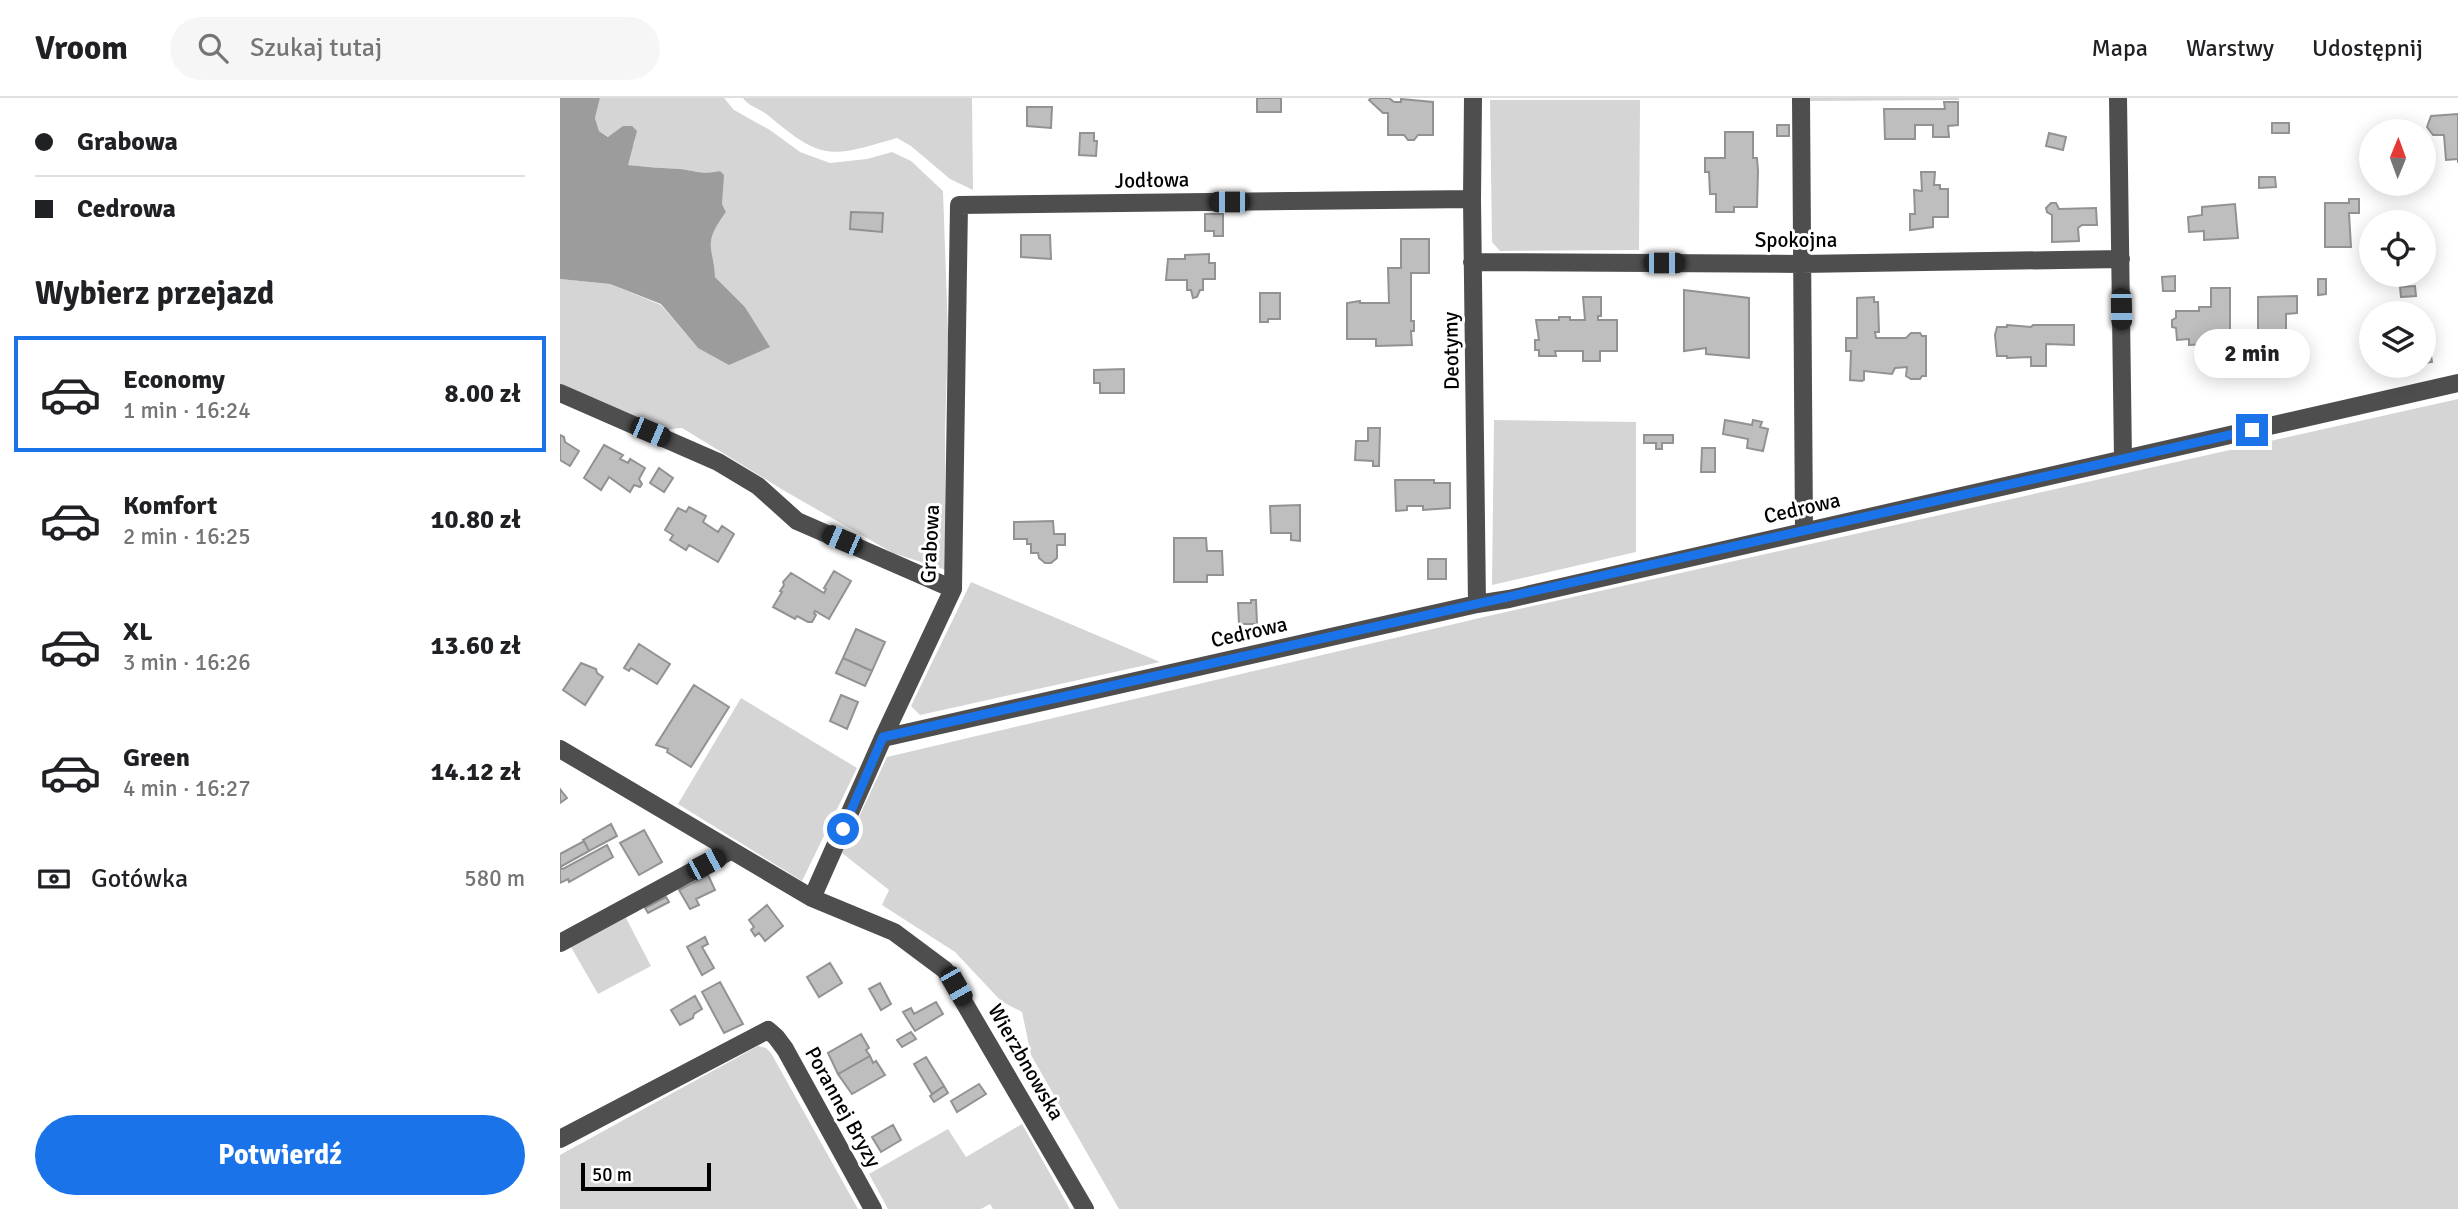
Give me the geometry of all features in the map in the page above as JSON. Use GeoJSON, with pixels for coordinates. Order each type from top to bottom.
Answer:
{"type":"FeatureCollection","features":[{"type":"Feature","properties":{"kind":"street","name":"Deotymy"},"geometry":{"type":"LineString","coordinates":[[1473,98],[1472,262],[1477,604]]}},
{"type":"Feature","properties":{"kind":"street"},"geometry":{"type":"LineString","coordinates":[[1801,98],[1804,530]]}},
{"type":"Feature","properties":{"kind":"street"},"geometry":{"type":"LineString","coordinates":[[2118,98],[2123,459]]}},
{"type":"Feature","properties":{"kind":"street","name":"Jodłowa"},"geometry":{"type":"LineString","coordinates":[[959,205],[1472,199]]}},
{"type":"Feature","properties":{"kind":"street","name":"Grabowa"},"geometry":{"type":"LineString","coordinates":[[812,898],[883,737],[953,589],[959,205]]}},
{"type":"Feature","properties":{"kind":"street","name":"Spokojna"},"geometry":{"type":"LineString","coordinates":[[1472,262],[1801,264],[2121,259]]}},
{"type":"Feature","properties":{"kind":"street","name":"Cedrowa"},"geometry":{"type":"LineString","coordinates":[[883,737],[1508,599],[2458,383]]}},
{"type":"Feature","properties":{"kind":"street"},"geometry":{"type":"LineString","coordinates":[[560,394],[718,462],[758,486],[797,521],[953,589]]}},
{"type":"Feature","properties":{"kind":"street","name":"Wierzbnowska"},"geometry":{"type":"LineString","coordinates":[[560,749],[812,898],[894,932],[946,970],[1085,1209]]}},
{"type":"Feature","properties":{"kind":"street"},"geometry":{"type":"LineString","coordinates":[[560,943],[730,851]]}},
{"type":"Feature","properties":{"kind":"street","name":"Porannej Bryzy"},"geometry":{"type":"LineString","coordinates":[[560,1139],[768,1030],[785,1049],[873,1209]]}},
{"type":"Feature","properties":{"kind":"shaded area"},"geometry":{"type":"Polygon","coordinates":[[[560,98],[600,98],[595,118],[599,131],[608,137],[623,126],[632,126],[637,131],[628,165],[703,173],[720,171],[724,175],[722,204],[726,212],[715,229],[711,243],[715,277],[745,307],[770,347],[729,365],[698,348],[661,304],[610,284],[560,279],[560,98]]]}},
{"type":"Feature","properties":{"kind":"shaded area"},"geometry":{"type":"Polygon","coordinates":[[[600,98],[724,98],[734,110],[770,130],[800,152],[830,163],[867,159],[892,152],[911,161],[943,191],[948,333],[945,433],[946,570],[893,553],[682,428],[660,430],[560,386],[560,279],[610,284],[661,305],[698,348],[769,347],[745,307],[715,277],[712,238],[726,212],[722,204],[720,171],[703,173],[627,165],[635,141],[609,137],[599,131],[595,118],[600,98]]]}},
{"type":"Feature","properties":{"kind":"shaded area"},"geometry":{"type":"Polygon","coordinates":[[[743,98],[972,98],[973,190],[950,179],[911,146],[897,138],[842,152],[816,148],[803,142],[743,98]]]}},
{"type":"Feature","properties":{"kind":"shaded area"},"geometry":{"type":"Polygon","coordinates":[[[1810,98],[1959,98],[1959,100],[1810,101],[1810,98]]]}},
{"type":"Feature","properties":{"kind":"shaded area"},"geometry":{"type":"Polygon","coordinates":[[[1490,100],[1640,100],[1639,250],[1500,251],[1492,242],[1490,100]]]}},
{"type":"Feature","properties":{"kind":"shaded area"},"geometry":{"type":"Polygon","coordinates":[[[2458,399],[2458,1209],[1119,1209],[1031,1055],[1022,1012],[1001,1001],[955,952],[882,905],[889,890],[842,853],[887,757],[1484,617],[2458,399]]]}},
{"type":"Feature","properties":{"kind":"shaded area"},"geometry":{"type":"Polygon","coordinates":[[[1494,420],[1636,422],[1636,552],[1492,585],[1494,420]]]}},
{"type":"Feature","properties":{"kind":"shaded area"},"geometry":{"type":"Polygon","coordinates":[[[971,582],[1160,662],[920,715],[911,706],[971,582]]]}},
{"type":"Feature","properties":{"kind":"shaded area"},"geometry":{"type":"Polygon","coordinates":[[[741,698],[857,768],[802,881],[678,804],[741,698]]]}},
{"type":"Feature","properties":{"kind":"shaded area"},"geometry":{"type":"Polygon","coordinates":[[[626,918],[651,966],[598,994],[571,947],[626,918]]]}},
{"type":"Feature","properties":{"kind":"shaded area"},"geometry":{"type":"Polygon","coordinates":[[[758,1046],[771,1053],[858,1209],[560,1209],[560,1155],[758,1046]]]}},
{"type":"Feature","properties":{"kind":"shaded area"},"geometry":{"type":"Polygon","coordinates":[[[1022,1124],[1070,1209],[993,1209],[990,1204],[981,1209],[888,1209],[869,1174],[948,1129],[966,1157],[1022,1124]]]}},
{"type":"Feature","properties":{"kind":"building"},"geometry":{"type":"Polygon","coordinates":[[[1257,98],[1281,98],[1281,112],[1257,112],[1257,98]]]}},
{"type":"Feature","properties":{"kind":"building"},"geometry":{"type":"Polygon","coordinates":[[[1389,98],[1394,102],[1401,102],[1401,99],[1433,102],[1433,135],[1418,135],[1414,140],[1408,140],[1404,135],[1388,135],[1388,113],[1383,113],[1369,100],[1389,98]]]}},
{"type":"Feature","properties":{"kind":"building"},"geometry":{"type":"Polygon","coordinates":[[[1944,102],[1958,102],[1958,125],[1948,126],[1949,137],[1933,137],[1933,125],[1915,125],[1915,139],[1885,139],[1884,109],[1945,109],[1944,102]]]}},
{"type":"Feature","properties":{"kind":"building"},"geometry":{"type":"Polygon","coordinates":[[[1027,107],[1052,107],[1051,128],[1027,126],[1027,107]]]}},
{"type":"Feature","properties":{"kind":"building"},"geometry":{"type":"Polygon","coordinates":[[[2458,114],[2458,159],[2446,160],[2444,135],[2436,135],[2436,119],[2430,119],[2431,116],[2458,114]]]}},
{"type":"Feature","properties":{"kind":"building"},"geometry":{"type":"Polygon","coordinates":[[[2272,123],[2289,123],[2289,133],[2272,133],[2272,123]]]}},
{"type":"Feature","properties":{"kind":"building"},"geometry":{"type":"Polygon","coordinates":[[[1777,125],[1789,125],[1789,136],[1777,136],[1777,125]]]}},
{"type":"Feature","properties":{"kind":"building"},"geometry":{"type":"Polygon","coordinates":[[[1725,132],[1753,132],[1753,158],[1757,158],[1758,171],[1757,207],[1734,207],[1734,212],[1716,212],[1716,194],[1710,194],[1705,158],[1725,158],[1725,132]]]}},
{"type":"Feature","properties":{"kind":"building"},"geometry":{"type":"Polygon","coordinates":[[[1080,133],[1094,133],[1094,141],[1097,141],[1096,156],[1079,155],[1080,133]]]}},
{"type":"Feature","properties":{"kind":"building"},"geometry":{"type":"Polygon","coordinates":[[[2049,133],[2066,137],[2063,150],[2046,146],[2049,133]]]}},
{"type":"Feature","properties":{"kind":"building"},"geometry":{"type":"Polygon","coordinates":[[[1921,172],[1935,172],[1934,185],[1940,185],[1940,189],[1948,189],[1948,217],[1933,217],[1933,227],[1910,230],[1910,214],[1915,214],[1914,190],[1922,191],[1921,172]]]}},
{"type":"Feature","properties":{"kind":"building"},"geometry":{"type":"Polygon","coordinates":[[[2259,177],[2275,177],[2276,187],[2259,188],[2259,177]]]}},
{"type":"Feature","properties":{"kind":"building"},"geometry":{"type":"Polygon","coordinates":[[[2349,199],[2359,199],[2359,213],[2349,213],[2351,247],[2325,247],[2325,203],[2349,203],[2349,199]]]}},
{"type":"Feature","properties":{"kind":"building"},"geometry":{"type":"Polygon","coordinates":[[[2051,203],[2056,203],[2059,209],[2096,208],[2097,225],[2082,225],[2078,228],[2079,241],[2052,242],[2052,215],[2046,208],[2051,203]]]}},
{"type":"Feature","properties":{"kind":"building"},"geometry":{"type":"Polygon","coordinates":[[[2235,204],[2238,238],[2204,240],[2204,231],[2189,232],[2188,217],[2202,215],[2202,207],[2235,204]]]}},
{"type":"Feature","properties":{"kind":"building"},"geometry":{"type":"Polygon","coordinates":[[[851,212],[883,213],[882,232],[850,229],[851,212]]]}},
{"type":"Feature","properties":{"kind":"building"},"geometry":{"type":"Polygon","coordinates":[[[1205,214],[1223,214],[1223,236],[1214,236],[1214,231],[1205,231],[1205,214]]]}},
{"type":"Feature","properties":{"kind":"building"},"geometry":{"type":"Polygon","coordinates":[[[1021,235],[1050,235],[1051,259],[1021,257],[1021,235]]]}},
{"type":"Feature","properties":{"kind":"building"},"geometry":{"type":"Polygon","coordinates":[[[1401,239],[1429,239],[1429,273],[1411,273],[1411,321],[1414,321],[1414,331],[1411,331],[1412,345],[1376,346],[1376,339],[1347,339],[1347,303],[1389,303],[1388,268],[1401,268],[1401,239]]]}},
{"type":"Feature","properties":{"kind":"building"},"geometry":{"type":"Polygon","coordinates":[[[1209,254],[1209,263],[1215,263],[1215,279],[1203,279],[1203,290],[1200,290],[1197,297],[1193,298],[1191,290],[1187,290],[1187,280],[1166,280],[1168,259],[1209,254]]]}},
{"type":"Feature","properties":{"kind":"building"},"geometry":{"type":"Polygon","coordinates":[[[2175,276],[2175,291],[2163,291],[2162,277],[2175,276]]]}},
{"type":"Feature","properties":{"kind":"building"},"geometry":{"type":"Polygon","coordinates":[[[2318,279],[2326,279],[2326,294],[2318,295],[2318,279]]]}},
{"type":"Feature","properties":{"kind":"building"},"geometry":{"type":"Polygon","coordinates":[[[2400,287],[2415,287],[2416,296],[2401,297],[2400,287]]]}},
{"type":"Feature","properties":{"kind":"building"},"geometry":{"type":"Polygon","coordinates":[[[2211,288],[2230,288],[2230,339],[2208,339],[2208,344],[2189,345],[2189,339],[2177,340],[2176,328],[2172,327],[2176,311],[2199,311],[2199,307],[2211,307],[2211,288]]]}},
{"type":"Feature","properties":{"kind":"building"},"geometry":{"type":"Polygon","coordinates":[[[1684,290],[1749,298],[1749,358],[1706,354],[1706,348],[1684,351],[1684,290]]]}},
{"type":"Feature","properties":{"kind":"building"},"geometry":{"type":"Polygon","coordinates":[[[1260,293],[1280,293],[1280,319],[1260,322],[1260,293]]]}},
{"type":"Feature","properties":{"kind":"building"},"geometry":{"type":"Polygon","coordinates":[[[2297,296],[2297,313],[2286,314],[2286,335],[2258,335],[2258,297],[2297,296]]]}},
{"type":"Feature","properties":{"kind":"building"},"geometry":{"type":"Polygon","coordinates":[[[1583,297],[1601,297],[1601,316],[1598,316],[1598,320],[1617,320],[1617,351],[1600,351],[1600,361],[1583,361],[1583,351],[1555,351],[1556,356],[1539,356],[1539,350],[1535,350],[1535,340],[1539,340],[1536,320],[1570,317],[1570,320],[1585,320],[1583,297]]]}},
{"type":"Feature","properties":{"kind":"building"},"geometry":{"type":"Polygon","coordinates":[[[1874,297],[1874,302],[1878,302],[1879,332],[1875,332],[1876,338],[1906,338],[1911,333],[1926,336],[1926,376],[1911,379],[1906,376],[1907,367],[1895,368],[1892,374],[1864,371],[1864,380],[1850,380],[1851,351],[1846,351],[1846,338],[1857,338],[1857,298],[1874,297]]]}},
{"type":"Feature","properties":{"kind":"building"},"geometry":{"type":"Polygon","coordinates":[[[2074,325],[2074,345],[2046,344],[2046,366],[2031,366],[2031,357],[1997,356],[1997,327],[2074,325]]]}},
{"type":"Feature","properties":{"kind":"building"},"geometry":{"type":"Polygon","coordinates":[[[1124,369],[1124,393],[1100,393],[1100,383],[1094,383],[1094,370],[1124,369]]]}},
{"type":"Feature","properties":{"kind":"building"},"geometry":{"type":"Polygon","coordinates":[[[1725,420],[1752,425],[1753,420],[1762,422],[1760,427],[1768,429],[1763,451],[1747,448],[1748,439],[1723,434],[1725,420]]]}},
{"type":"Feature","properties":{"kind":"building"},"geometry":{"type":"Polygon","coordinates":[[[1368,428],[1380,428],[1379,466],[1373,466],[1373,461],[1355,460],[1356,441],[1368,441],[1368,428]]]}},
{"type":"Feature","properties":{"kind":"building"},"geometry":{"type":"Polygon","coordinates":[[[560,435],[565,442],[579,451],[570,466],[560,460],[560,435]]]}},
{"type":"Feature","properties":{"kind":"building"},"geometry":{"type":"Polygon","coordinates":[[[1644,435],[1673,435],[1673,443],[1662,443],[1662,449],[1656,449],[1656,443],[1644,443],[1644,435]]]}},
{"type":"Feature","properties":{"kind":"building"},"geometry":{"type":"Polygon","coordinates":[[[604,445],[623,455],[620,459],[628,463],[630,459],[645,468],[639,479],[642,484],[640,487],[634,485],[630,492],[609,477],[601,490],[584,478],[604,445]]]}},
{"type":"Feature","properties":{"kind":"building"},"geometry":{"type":"Polygon","coordinates":[[[1702,448],[1715,448],[1715,472],[1701,472],[1702,448]]]}},
{"type":"Feature","properties":{"kind":"building"},"geometry":{"type":"Polygon","coordinates":[[[659,468],[673,478],[664,492],[650,483],[659,468]]]}},
{"type":"Feature","properties":{"kind":"building"},"geometry":{"type":"Polygon","coordinates":[[[1395,480],[1434,480],[1434,483],[1450,483],[1450,508],[1423,510],[1423,506],[1407,506],[1407,510],[1396,511],[1395,480]]]}},
{"type":"Feature","properties":{"kind":"building"},"geometry":{"type":"Polygon","coordinates":[[[1300,505],[1300,541],[1291,540],[1291,533],[1271,533],[1270,506],[1300,505]]]}},
{"type":"Feature","properties":{"kind":"building"},"geometry":{"type":"Polygon","coordinates":[[[689,507],[706,516],[703,522],[718,532],[722,526],[734,534],[718,562],[689,545],[686,550],[670,540],[673,535],[665,530],[678,508],[686,512],[689,507]]]}},
{"type":"Feature","properties":{"kind":"building"},"geometry":{"type":"Polygon","coordinates":[[[1053,521],[1054,534],[1065,534],[1065,545],[1057,545],[1057,558],[1051,563],[1045,563],[1038,553],[1031,553],[1031,544],[1027,544],[1027,539],[1014,539],[1014,522],[1053,521]]]}},
{"type":"Feature","properties":{"kind":"building"},"geometry":{"type":"Polygon","coordinates":[[[1174,538],[1206,538],[1207,551],[1222,551],[1223,575],[1207,575],[1207,582],[1174,582],[1174,538]]]}},
{"type":"Feature","properties":{"kind":"building"},"geometry":{"type":"Polygon","coordinates":[[[1428,559],[1446,559],[1446,579],[1428,579],[1428,559]]]}},
{"type":"Feature","properties":{"kind":"building"},"geometry":{"type":"Polygon","coordinates":[[[834,571],[851,581],[829,619],[815,611],[812,622],[808,622],[797,616],[795,619],[773,607],[782,592],[783,582],[791,573],[824,593],[834,571]]]}},
{"type":"Feature","properties":{"kind":"building"},"geometry":{"type":"Polygon","coordinates":[[[1251,600],[1256,600],[1257,624],[1239,624],[1238,603],[1251,603],[1251,600]]]}},
{"type":"Feature","properties":{"kind":"building"},"geometry":{"type":"Polygon","coordinates":[[[856,629],[885,642],[872,671],[843,658],[856,629]]]}},
{"type":"Feature","properties":{"kind":"building"},"geometry":{"type":"Polygon","coordinates":[[[639,644],[670,664],[657,684],[631,668],[629,671],[624,668],[639,644]]]}},
{"type":"Feature","properties":{"kind":"building"},"geometry":{"type":"Polygon","coordinates":[[[843,658],[872,671],[865,686],[836,673],[843,658]]]}},
{"type":"Feature","properties":{"kind":"building"},"geometry":{"type":"Polygon","coordinates":[[[581,663],[596,669],[603,677],[585,705],[563,690],[581,663]]]}},
{"type":"Feature","properties":{"kind":"building"},"geometry":{"type":"Polygon","coordinates":[[[694,685],[729,707],[691,767],[667,752],[668,749],[656,745],[694,685]]]}},
{"type":"Feature","properties":{"kind":"building"},"geometry":{"type":"Polygon","coordinates":[[[841,695],[858,702],[847,729],[830,721],[841,695]]]}},
{"type":"Feature","properties":{"kind":"building"},"geometry":{"type":"Polygon","coordinates":[[[560,789],[567,798],[560,803],[560,789]]]}},
{"type":"Feature","properties":{"kind":"building"},"geometry":{"type":"Polygon","coordinates":[[[611,824],[617,836],[589,851],[583,840],[611,824]]]}},
{"type":"Feature","properties":{"kind":"building"},"geometry":{"type":"Polygon","coordinates":[[[644,830],[662,862],[639,875],[620,843],[644,830]]]}},
{"type":"Feature","properties":{"kind":"building"},"geometry":{"type":"Polygon","coordinates":[[[584,841],[589,851],[560,867],[560,854],[584,841]]]}},
{"type":"Feature","properties":{"kind":"building"},"geometry":{"type":"Polygon","coordinates":[[[607,845],[613,857],[569,882],[568,879],[560,883],[560,868],[563,869],[607,845]]]}},
{"type":"Feature","properties":{"kind":"building"},"geometry":{"type":"Polygon","coordinates":[[[708,875],[715,890],[696,899],[699,905],[690,909],[679,890],[708,875]]]}},
{"type":"Feature","properties":{"kind":"building"},"geometry":{"type":"Polygon","coordinates":[[[666,897],[669,902],[648,913],[645,908],[666,897]]]}},
{"type":"Feature","properties":{"kind":"building"},"geometry":{"type":"Polygon","coordinates":[[[767,905],[783,926],[765,941],[759,933],[755,936],[751,930],[754,927],[749,920],[767,905]]]}},
{"type":"Feature","properties":{"kind":"building"},"geometry":{"type":"Polygon","coordinates":[[[705,937],[708,944],[702,947],[714,968],[702,975],[687,947],[705,937]]]}},
{"type":"Feature","properties":{"kind":"building"},"geometry":{"type":"Polygon","coordinates":[[[830,963],[842,983],[819,997],[807,977],[830,963]]]}},
{"type":"Feature","properties":{"kind":"building"},"geometry":{"type":"Polygon","coordinates":[[[720,982],[743,1024],[724,1033],[702,992],[720,982]]]}},
{"type":"Feature","properties":{"kind":"building"},"geometry":{"type":"Polygon","coordinates":[[[880,983],[891,1004],[881,1010],[869,989],[880,983]]]}},
{"type":"Feature","properties":{"kind":"building"},"geometry":{"type":"Polygon","coordinates":[[[695,996],[702,1009],[680,1025],[671,1010],[695,996]]]}},
{"type":"Feature","properties":{"kind":"building"},"geometry":{"type":"Polygon","coordinates":[[[936,1002],[943,1014],[915,1031],[903,1012],[911,1008],[914,1014],[936,1002]]]}},
{"type":"Feature","properties":{"kind":"building"},"geometry":{"type":"Polygon","coordinates":[[[911,1032],[916,1039],[902,1047],[897,1040],[911,1032]]]}},
{"type":"Feature","properties":{"kind":"building"},"geometry":{"type":"Polygon","coordinates":[[[861,1034],[869,1048],[866,1050],[870,1056],[838,1074],[828,1053],[861,1034]]]}},
{"type":"Feature","properties":{"kind":"building"},"geometry":{"type":"Polygon","coordinates":[[[870,1056],[885,1075],[852,1094],[838,1074],[870,1056]]]}},
{"type":"Feature","properties":{"kind":"building"},"geometry":{"type":"Polygon","coordinates":[[[926,1057],[944,1086],[932,1094],[914,1064],[926,1057]]]}},
{"type":"Feature","properties":{"kind":"building"},"geometry":{"type":"Polygon","coordinates":[[[979,1084],[986,1094],[957,1112],[951,1101],[979,1084]]]}},
{"type":"Feature","properties":{"kind":"building"},"geometry":{"type":"Polygon","coordinates":[[[944,1086],[948,1093],[934,1102],[930,1096],[944,1086]]]}},
{"type":"Feature","properties":{"kind":"building"},"geometry":{"type":"Polygon","coordinates":[[[893,1125],[901,1140],[881,1152],[872,1137],[893,1125]]]}},
{"type":"Feature","properties":{"kind":"route"},"geometry":{"type":"LineString","coordinates":[[843,829],[883,737],[1508,599],[2252,430]]}}]}
